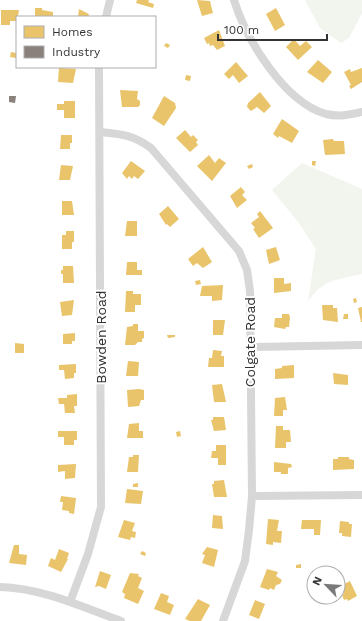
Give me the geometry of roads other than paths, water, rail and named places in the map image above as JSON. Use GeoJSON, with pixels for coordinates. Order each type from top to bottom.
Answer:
{"type":"FeatureCollection","features":[{"type":"Feature","properties":{"kind":"street"},"geometry":{"type":"LineString","coordinates":[[106,16],[110,0]]}},
{"type":"Feature","properties":{"kind":"street"},"geometry":{"type":"LineString","coordinates":[[234,0],[244,24],[271,70],[304,103],[325,113],[343,116],[362,112]]}},
{"type":"Feature","properties":{"kind":"street","name":"Bowden Road"},"geometry":{"type":"LineString","coordinates":[[70,602],[90,548],[101,507],[99,68]]}},
{"type":"Feature","properties":{"kind":"street","name":"Colgate Road"},"geometry":{"type":"LineString","coordinates":[[100,132],[122,134],[138,138],[151,148],[239,251],[247,270],[250,291],[252,496],[244,561],[223,621]]}},
{"type":"Feature","properties":{"kind":"street"},"geometry":{"type":"LineString","coordinates":[[250,347],[362,345]]}},
{"type":"Feature","properties":{"kind":"street"},"geometry":{"type":"LineString","coordinates":[[252,496],[362,496]]}},
{"type":"Feature","properties":{"kind":"street"},"geometry":{"type":"LineString","coordinates":[[0,587],[24,589],[70,602],[121,621]]}}]}
